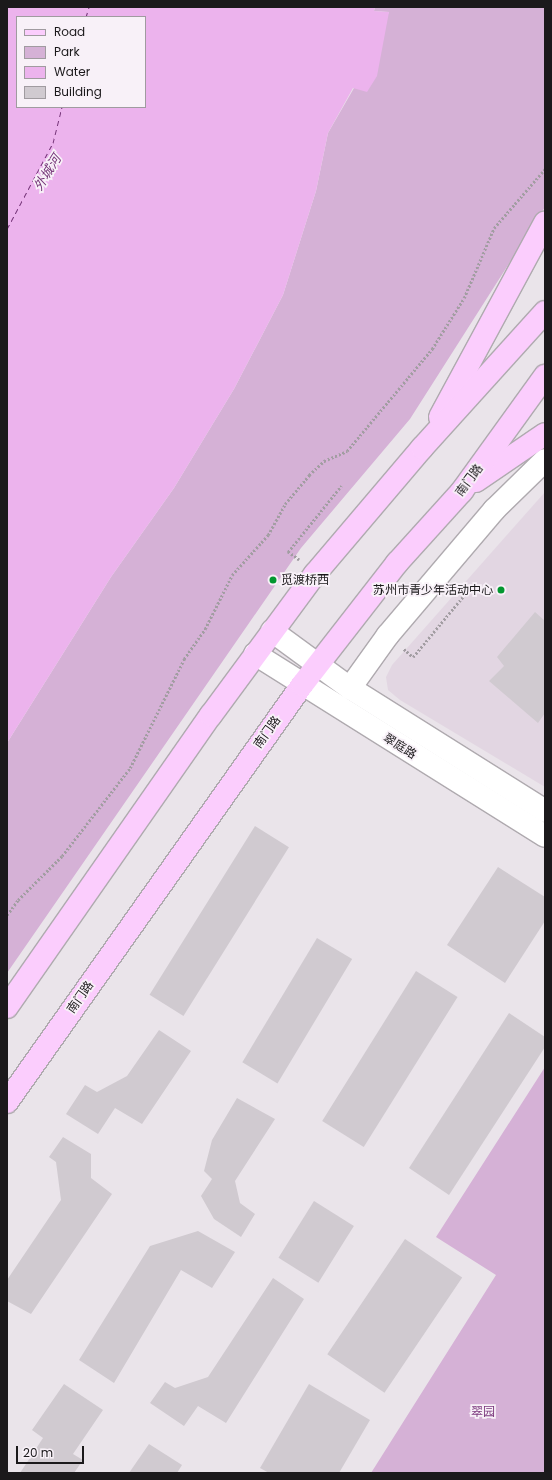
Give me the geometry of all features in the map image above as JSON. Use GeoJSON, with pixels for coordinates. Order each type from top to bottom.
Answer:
{"type":"FeatureCollection","features":[{"type":"Feature","properties":{"kind":"main road"},"geometry":{"type":"LineString","coordinates":[[422,448],[545,223]]}},
{"type":"Feature","properties":{"kind":"main road"},"geometry":{"type":"LineString","coordinates":[[7,1007],[272,631],[348,534],[422,448],[545,312]]}},
{"type":"Feature","properties":{"kind":"main road","name":"南门路"},"geometry":{"type":"LineString","coordinates":[[7,1102],[317,664],[397,563],[462,491],[545,376]]}},
{"type":"Feature","properties":{"kind":"main road"},"geometry":{"type":"LineString","coordinates":[[462,491],[545,434]]}},
{"type":"Feature","properties":{"kind":"street"},"geometry":{"type":"LineString","coordinates":[[350,688],[388,635],[494,510],[545,460]]}},
{"type":"Feature","properties":{"kind":"street","name":"翠庭路"},"geometry":{"type":"LineString","coordinates":[[272,631],[350,688],[545,811]]}},
{"type":"Feature","properties":{"kind":"street","name":"翠庭路"},"geometry":{"type":"LineString","coordinates":[[255,654],[302,685],[545,836]]}},
{"type":"Feature","properties":{"kind":"path"},"geometry":{"type":"LineString","coordinates":[[7,915],[18,900],[62,856],[130,768],[184,659],[205,628],[232,575],[268,535],[285,504],[309,475],[324,461],[348,451],[432,349],[464,298],[494,228],[545,168]]}},
{"type":"Feature","properties":{"kind":"path"},"geometry":{"type":"LineString","coordinates":[[288,552],[341,486]]}},
{"type":"Feature","properties":{"kind":"path"},"geometry":{"type":"LineString","coordinates":[[413,657],[470,588]]}},
{"type":"Feature","properties":{"kind":"shaded area","name":"苏州市青少年活动中心"},"geometry":{"type":"Polygon","coordinates":[[[545,492],[545,787],[400,700],[388,690],[386,677],[392,665],[545,492]]]}},
{"type":"Feature","properties":{"kind":"green space"},"geometry":{"type":"Polygon","coordinates":[[[375,7],[545,7],[545,207],[410,419],[301,548],[7,973],[7,743],[111,577],[174,488],[234,389],[283,295],[316,191],[328,133],[354,88],[389,12],[374,11],[375,7]]]}},
{"type":"Feature","properties":{"kind":"green space","name":"翠园"},"geometry":{"type":"Polygon","coordinates":[[[545,1067],[545,1473],[371,1473],[496,1275],[436,1237],[545,1067]]]}},
{"type":"Feature","properties":{"kind":"water","name":"外城河"},"geometry":{"type":"Polygon","coordinates":[[[7,7],[375,7],[374,11],[389,12],[377,76],[367,92],[353,88],[328,133],[316,191],[283,295],[234,389],[174,488],[111,577],[7,743],[7,7]]]}},
{"type":"Feature","properties":{"kind":"building"},"geometry":{"type":"Polygon","coordinates":[[[535,612],[545,621],[545,713],[538,723],[489,681],[504,666],[497,657],[535,612]]]}},
{"type":"Feature","properties":{"kind":"building"},"geometry":{"type":"Polygon","coordinates":[[[255,826],[289,847],[183,1016],[150,995],[255,826]]]}},
{"type":"Feature","properties":{"kind":"building"},"geometry":{"type":"Polygon","coordinates":[[[498,867],[545,897],[545,921],[505,983],[447,945],[498,867]]]}},
{"type":"Feature","properties":{"kind":"building"},"geometry":{"type":"Polygon","coordinates":[[[317,938],[352,959],[277,1083],[242,1062],[317,938]]]}},
{"type":"Feature","properties":{"kind":"building"},"geometry":{"type":"Polygon","coordinates":[[[416,971],[458,997],[364,1147],[322,1121],[416,971]]]}},
{"type":"Feature","properties":{"kind":"building"},"geometry":{"type":"Polygon","coordinates":[[[509,1013],[545,1037],[545,1047],[449,1195],[409,1168],[509,1013]]]}},
{"type":"Feature","properties":{"kind":"building"},"geometry":{"type":"Polygon","coordinates":[[[159,1030],[191,1051],[142,1124],[115,1108],[98,1134],[66,1114],[85,1085],[97,1092],[127,1076],[159,1030]]]}},
{"type":"Feature","properties":{"kind":"building"},"geometry":{"type":"Polygon","coordinates":[[[237,1098],[275,1119],[235,1181],[240,1203],[255,1214],[241,1237],[214,1219],[201,1196],[212,1179],[204,1171],[212,1140],[237,1098]]]}},
{"type":"Feature","properties":{"kind":"building"},"geometry":{"type":"Polygon","coordinates":[[[63,1137],[91,1154],[91,1178],[112,1194],[31,1314],[7,1301],[7,1280],[61,1200],[56,1162],[49,1157],[63,1137]]]}},
{"type":"Feature","properties":{"kind":"building"},"geometry":{"type":"Polygon","coordinates":[[[314,1201],[354,1226],[318,1283],[278,1258],[314,1201]]]}},
{"type":"Feature","properties":{"kind":"building"},"geometry":{"type":"Polygon","coordinates":[[[198,1231],[235,1252],[212,1288],[181,1270],[114,1383],[79,1360],[150,1246],[198,1231]]]}},
{"type":"Feature","properties":{"kind":"building"},"geometry":{"type":"Polygon","coordinates":[[[405,1239],[462,1278],[384,1393],[327,1354],[405,1239]]]}},
{"type":"Feature","properties":{"kind":"building"},"geometry":{"type":"Polygon","coordinates":[[[273,1278],[304,1299],[226,1423],[198,1406],[184,1426],[150,1403],[165,1382],[175,1388],[208,1377],[273,1278]]]}},
{"type":"Feature","properties":{"kind":"building"},"geometry":{"type":"Polygon","coordinates":[[[64,1384],[103,1410],[73,1454],[83,1460],[74,1473],[20,1473],[43,1438],[32,1430],[64,1384]]]}},
{"type":"Feature","properties":{"kind":"building"},"geometry":{"type":"Polygon","coordinates":[[[309,1384],[370,1420],[339,1473],[269,1473],[260,1468],[309,1384]]]}},
{"type":"Feature","properties":{"kind":"building"},"geometry":{"type":"Polygon","coordinates":[[[149,1444],[182,1465],[177,1473],[129,1473],[149,1444]]]}},
{"type":"Feature","properties":{"kind":"ferry route"},"geometry":{"type":"LineString","coordinates":[[86,16],[89,7]]}},
{"type":"Feature","properties":{"kind":"ferry route"},"geometry":{"type":"LineString","coordinates":[[7,229],[53,143],[62,108]]}},
{"type":"Feature","properties":{"kind":"place","name":"觅渡桥西"},"geometry":{"type":"Point","coordinates":[273,580]}},
{"type":"Feature","properties":{"kind":"place","name":"苏州市青少年活动中心"},"geometry":{"type":"Point","coordinates":[501,590]}}]}
